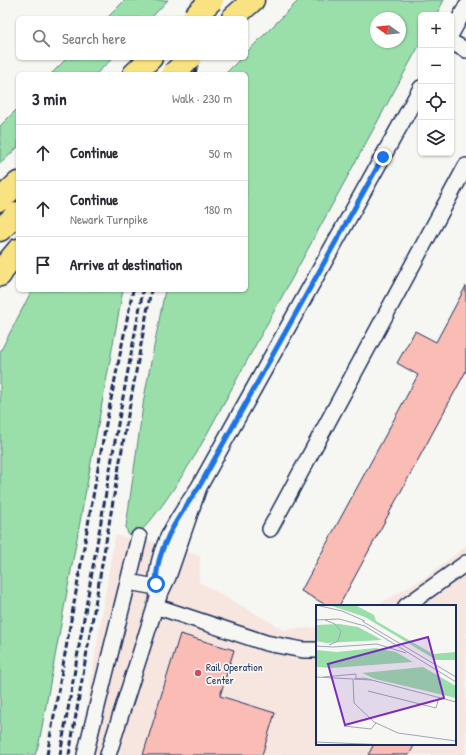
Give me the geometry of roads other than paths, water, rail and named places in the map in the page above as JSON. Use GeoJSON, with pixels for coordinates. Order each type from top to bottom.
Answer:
{"type":"FeatureCollection","features":[{"type":"Feature","properties":{"kind":"highway"},"geometry":{"type":"LineString","coordinates":[[195,16],[212,0]]}},
{"type":"Feature","properties":{"kind":"highway"},"geometry":{"type":"LineString","coordinates":[[235,16],[252,0]]}},
{"type":"Feature","properties":{"kind":"highway"},"geometry":{"type":"LineString","coordinates":[[136,72],[149,60]]}},
{"type":"Feature","properties":{"kind":"highway"},"geometry":{"type":"LineString","coordinates":[[175,72],[188,60]]}},
{"type":"Feature","properties":{"kind":"highway"},"geometry":{"type":"LineString","coordinates":[[0,200],[16,185]]}},
{"type":"Feature","properties":{"kind":"highway"},"geometry":{"type":"LineString","coordinates":[[0,230],[16,215]]}},
{"type":"Feature","properties":{"kind":"highway"},"geometry":{"type":"LineString","coordinates":[[0,275],[16,253]]}},
{"type":"Feature","properties":{"kind":"street"},"geometry":{"type":"LineString","coordinates":[[454,29],[466,7]]}},
{"type":"Feature","properties":{"kind":"street"},"geometry":{"type":"LineString","coordinates":[[454,44],[466,50]]}},
{"type":"Feature","properties":{"kind":"street"},"geometry":{"type":"LineString","coordinates":[[108,755],[156,597],[156,576],[163,547],[172,528],[199,487],[418,93]]}},
{"type":"Feature","properties":{"kind":"street"},"geometry":{"type":"LineString","coordinates":[[270,529],[466,166]]}},
{"type":"Feature","properties":{"kind":"street"},"geometry":{"type":"LineString","coordinates":[[85,755],[139,537]]}},
{"type":"Feature","properties":{"kind":"street"},"geometry":{"type":"LineString","coordinates":[[407,605],[466,563]]}},
{"type":"Feature","properties":{"kind":"street"},"geometry":{"type":"LineString","coordinates":[[128,582],[156,597],[266,643],[303,650],[316,650]]}},
{"type":"Feature","properties":{"kind":"railway"},"geometry":{"type":"LineString","coordinates":[[190,16],[193,0]]}},
{"type":"Feature","properties":{"kind":"railway"},"geometry":{"type":"LineString","coordinates":[[198,16],[202,0]]}},
{"type":"Feature","properties":{"kind":"railway"},"geometry":{"type":"LineString","coordinates":[[207,16],[211,0]]}},
{"type":"Feature","properties":{"kind":"railway"},"geometry":{"type":"LineString","coordinates":[[178,72],[181,60]]}},
{"type":"Feature","properties":{"kind":"railway"},"geometry":{"type":"LineString","coordinates":[[187,72],[190,60]]}},
{"type":"Feature","properties":{"kind":"railway"},"geometry":{"type":"LineString","coordinates":[[196,72],[198,60]]}},
{"type":"Feature","properties":{"kind":"railway"},"geometry":{"type":"LineString","coordinates":[[47,755],[105,429],[133,292]]}},
{"type":"Feature","properties":{"kind":"railway"},"geometry":{"type":"LineString","coordinates":[[60,755],[143,292]]}},
{"type":"Feature","properties":{"kind":"railway"},"geometry":{"type":"LineString","coordinates":[[69,755],[151,292]]}},
{"type":"Feature","properties":{"kind":"place","name":"Rail Operation Center"},"geometry":{"type":"Point","coordinates":[198,673]}}]}
